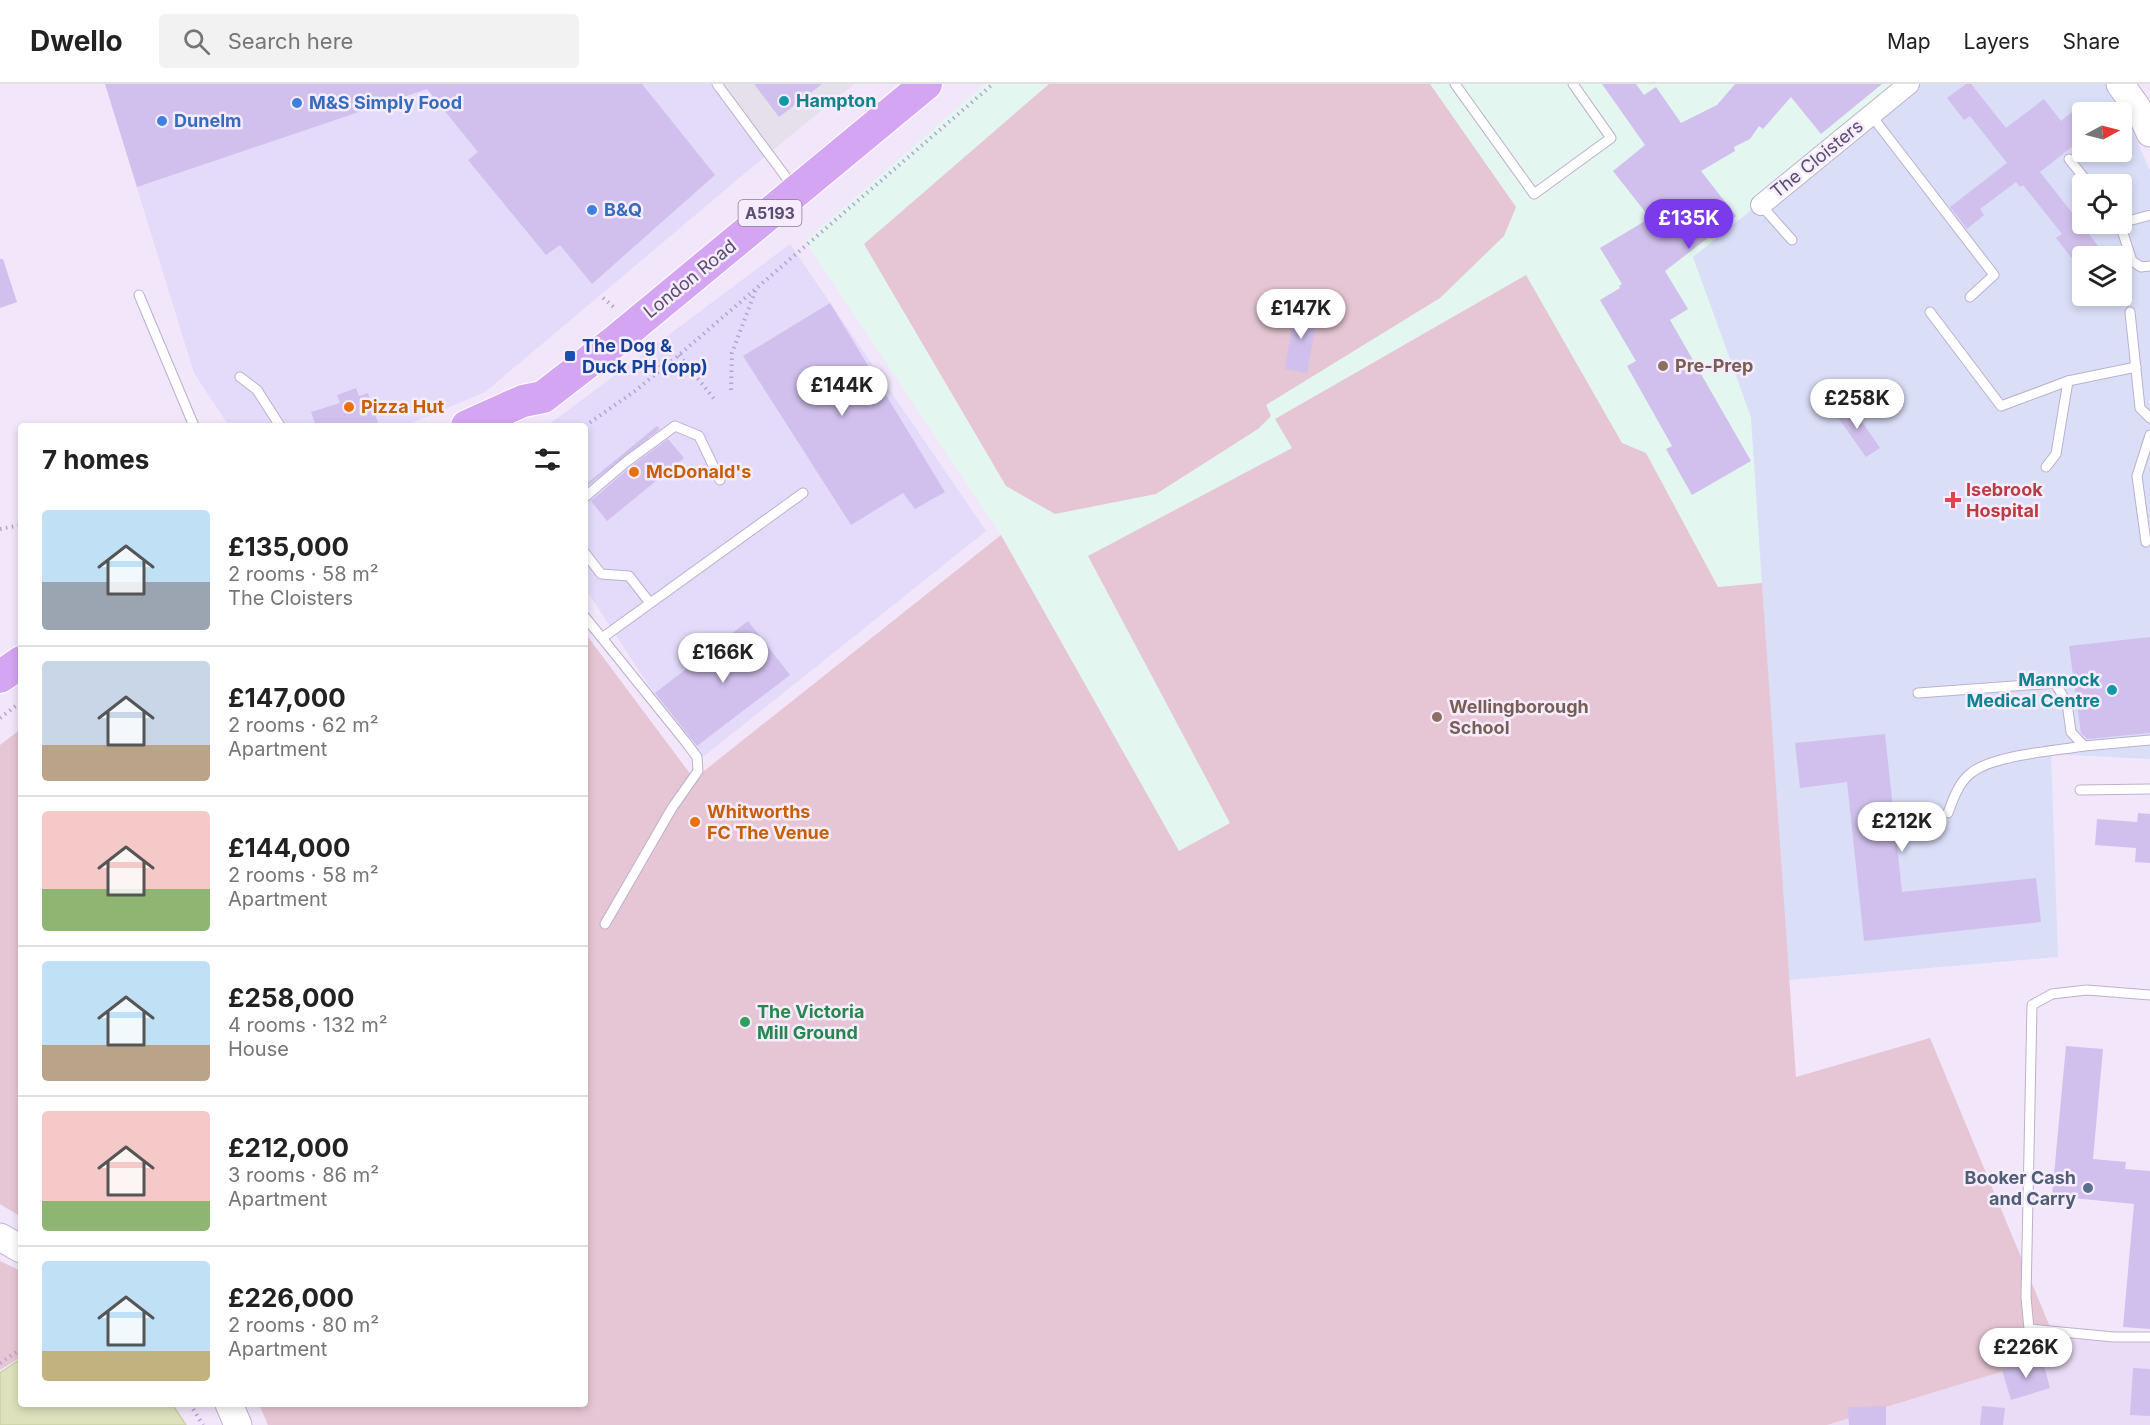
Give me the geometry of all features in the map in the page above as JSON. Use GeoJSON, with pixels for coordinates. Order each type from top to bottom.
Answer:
{"type":"FeatureCollection","features":[{"type":"Feature","properties":{"kind":"main road","name":"London Road"},"geometry":{"type":"LineString","coordinates":[[476,423],[523,401],[543,397],[615,342],[926,84]]}},
{"type":"Feature","properties":{"kind":"main road"},"geometry":{"type":"LineString","coordinates":[[2120,84],[2141,113],[2150,133]]}},
{"type":"Feature","properties":{"kind":"main road"},"geometry":{"type":"LineString","coordinates":[[526,423],[531,420],[543,397]]}},
{"type":"Feature","properties":{"kind":"main road"},"geometry":{"type":"LineString","coordinates":[[0,677],[18,664]]}},
{"type":"Feature","properties":{"kind":"main road"},"geometry":{"type":"LineString","coordinates":[[0,1237],[18,1247]]}},
{"type":"Feature","properties":{"kind":"main road"},"geometry":{"type":"LineString","coordinates":[[230,1407],[238,1425]]}},
{"type":"Feature","properties":{"kind":"street","name":"The Cloisters"},"geometry":{"type":"LineString","coordinates":[[1761,205],[1909,84]]}},
{"type":"Feature","properties":{"kind":"lane"},"geometry":{"type":"LineString","coordinates":[[717,84],[797,191]]}},
{"type":"Feature","properties":{"kind":"lane"},"geometry":{"type":"LineString","coordinates":[[1455,84],[1534,194],[1611,138],[1573,84]]}},
{"type":"Feature","properties":{"kind":"lane"},"geometry":{"type":"LineString","coordinates":[[1871,115],[1994,275],[1970,297]]}},
{"type":"Feature","properties":{"kind":"lane"},"geometry":{"type":"LineString","coordinates":[[2069,159],[2081,174]]}},
{"type":"Feature","properties":{"kind":"lane","name":"The Cloisters"},"geometry":{"type":"LineString","coordinates":[[1761,205],[1792,240]]}},
{"type":"Feature","properties":{"kind":"lane"},"geometry":{"type":"LineString","coordinates":[[2132,220],[2150,215]]}},
{"type":"Feature","properties":{"kind":"lane"},"geometry":{"type":"LineString","coordinates":[[2124,234],[2132,261],[2142,267],[2150,266]]}},
{"type":"Feature","properties":{"kind":"lane"},"geometry":{"type":"LineString","coordinates":[[139,295],[193,423]]}},
{"type":"Feature","properties":{"kind":"lane"},"geometry":{"type":"LineString","coordinates":[[1930,312],[2001,406],[2068,381],[2136,367]]}},
{"type":"Feature","properties":{"kind":"lane"},"geometry":{"type":"LineString","coordinates":[[2130,312],[2140,408],[2150,418]]}},
{"type":"Feature","properties":{"kind":"lane"},"geometry":{"type":"LineString","coordinates":[[240,377],[257,390],[278,423]]}},
{"type":"Feature","properties":{"kind":"lane"},"geometry":{"type":"LineString","coordinates":[[2046,467],[2056,454],[2068,381]]}},
{"type":"Feature","properties":{"kind":"lane"},"geometry":{"type":"LineString","coordinates":[[588,494],[626,462],[675,426],[699,436],[720,480]]}},
{"type":"Feature","properties":{"kind":"lane"},"geometry":{"type":"LineString","coordinates":[[2146,542],[2137,476],[2150,435]]}},
{"type":"Feature","properties":{"kind":"lane"},"geometry":{"type":"LineString","coordinates":[[602,638],[803,493]]}},
{"type":"Feature","properties":{"kind":"lane"},"geometry":{"type":"LineString","coordinates":[[588,557],[601,574],[629,576],[650,603]]}},
{"type":"Feature","properties":{"kind":"lane"},"geometry":{"type":"LineString","coordinates":[[588,620],[697,757],[698,771],[672,808],[605,924]]}},
{"type":"Feature","properties":{"kind":"lane"},"geometry":{"type":"LineString","coordinates":[[1918,693],[2055,683],[2067,703],[2071,732],[2084,746]]}},
{"type":"Feature","properties":{"kind":"lane"},"geometry":{"type":"LineString","coordinates":[[1948,813],[1957,790],[1969,774],[1988,763],[2084,746],[2150,740]]}},
{"type":"Feature","properties":{"kind":"lane"},"geometry":{"type":"LineString","coordinates":[[2080,790],[2150,789]]}},
{"type":"Feature","properties":{"kind":"lane"},"geometry":{"type":"LineString","coordinates":[[2150,995],[2087,990],[2052,994],[2032,1005],[2026,1297],[2029,1329],[2150,1337]]}},
{"type":"Feature","properties":{"kind":"path"},"geometry":{"type":"LineString","coordinates":[[588,424],[663,369],[993,84]]}},
{"type":"Feature","properties":{"kind":"path"},"geometry":{"type":"LineString","coordinates":[[731,390],[732,353],[757,288],[776,270]]}},
{"type":"Feature","properties":{"kind":"path"},"geometry":{"type":"LineString","coordinates":[[603,298],[621,316]]}},
{"type":"Feature","properties":{"kind":"path"},"geometry":{"type":"LineString","coordinates":[[643,342],[663,369]]}},
{"type":"Feature","properties":{"kind":"path"},"geometry":{"type":"LineString","coordinates":[[679,355],[716,400]]}},
{"type":"Feature","properties":{"kind":"path"},"geometry":{"type":"LineString","coordinates":[[0,529],[18,526]]}},
{"type":"Feature","properties":{"kind":"path"},"geometry":{"type":"LineString","coordinates":[[0,718],[18,704]]}},
{"type":"Feature","properties":{"kind":"path"},"geometry":{"type":"LineString","coordinates":[[0,1363],[18,1351]]}},
{"type":"Feature","properties":{"kind":"path"},"geometry":{"type":"LineString","coordinates":[[192,1407],[203,1425]]}},
{"type":"Feature","properties":{"kind":"shaded area"},"geometry":{"type":"Polygon","coordinates":[[[105,84],[710,84],[768,154],[485,392],[411,423],[227,423],[194,373],[105,84]]]}},
{"type":"Feature","properties":{"kind":"shaded area"},"geometry":{"type":"Polygon","coordinates":[[[710,84],[854,84],[768,154],[710,84]]]}},
{"type":"Feature","properties":{"kind":"shaded area","name":"Wellingborough School"},"geometry":{"type":"Polygon","coordinates":[[[985,84],[1908,84],[1693,257],[1751,417],[1796,1077],[1270,1013],[1001,535],[805,241],[985,84]]]}},
{"type":"Feature","properties":{"kind":"shaded area"},"geometry":{"type":"Polygon","coordinates":[[[1049,84],[1430,84],[1516,207],[1504,236],[1440,298],[1266,405],[1271,416],[1258,429],[1156,494],[1055,514],[1006,486],[864,244],[1049,84]]]}},
{"type":"Feature","properties":{"kind":"shaded area","name":"Isebrook Hospital"},"geometry":{"type":"Polygon","coordinates":[[[1908,84],[2112,84],[2120,102],[2072,102],[2072,162],[2132,162],[2132,130],[2150,171],[2150,759],[2051,754],[2058,957],[1788,980],[1751,417],[1693,257],[1908,84]]]}},
{"type":"Feature","properties":{"kind":"shaded area"},"geometry":{"type":"Polygon","coordinates":[[[790,244],[986,531],[698,761],[588,593],[588,423],[551,423],[790,244]]]}},
{"type":"Feature","properties":{"kind":"shaded area"},"geometry":{"type":"Polygon","coordinates":[[[1526,275],[1622,443],[1646,453],[1718,587],[1762,583],[1796,1077],[1930,1038],[2055,1339],[2020,1366],[1827,1425],[268,1425],[260,1407],[588,1407],[588,637],[694,779],[1001,535],[1179,851],[1230,823],[1088,556],[1292,448],[1275,419],[1526,275]]]}},
{"type":"Feature","properties":{"kind":"shaded area"},"geometry":{"type":"Polygon","coordinates":[[[18,731],[18,1215],[0,1204],[0,745],[18,731]]]}},
{"type":"Feature","properties":{"kind":"shaded area"},"geometry":{"type":"Polygon","coordinates":[[[0,1261],[18,1270],[18,1359],[0,1370],[0,1261]]]}},
{"type":"Feature","properties":{"kind":"shaded area"},"geometry":{"type":"Polygon","coordinates":[[[2055,1339],[2150,1342],[2150,1425],[1827,1425],[2020,1366],[2055,1339]]]}},
{"type":"Feature","properties":{"kind":"shaded area"},"geometry":{"type":"Polygon","coordinates":[[[18,1361],[18,1407],[174,1407],[186,1425],[0,1425],[0,1373],[18,1361]]]}},
{"type":"Feature","properties":{"kind":"building","name":"B&Q"},"geometry":{"type":"Polygon","coordinates":[[[105,84],[642,84],[715,175],[592,284],[560,245],[546,255],[468,160],[478,152],[427,89],[137,187],[105,84]]]}},
{"type":"Feature","properties":{"kind":"building","name":"Hampton"},"geometry":{"type":"Polygon","coordinates":[[[754,84],[822,84],[779,117],[754,84]]]}},
{"type":"Feature","properties":{"kind":"building"},"geometry":{"type":"Polygon","coordinates":[[[1602,84],[1636,84],[1644,95],[1656,87],[1681,123],[1717,105],[1735,84],[1882,84],[1821,134],[1791,97],[1763,129],[1759,126],[1750,139],[1734,147],[1735,151],[1701,171],[1736,216],[1665,271],[1688,309],[1670,320],[1751,461],[1692,495],[1666,449],[1672,446],[1627,366],[1636,361],[1600,300],[1620,288],[1622,284],[1600,248],[1650,218],[1613,171],[1645,145],[1602,84]]]}},
{"type":"Feature","properties":{"kind":"building"},"geometry":{"type":"Polygon","coordinates":[[[1966,84],[1971,84],[2006,128],[2044,99],[2061,121],[2072,112],[2072,147],[2040,172],[2072,213],[2072,234],[2089,234],[2098,246],[2072,246],[2072,258],[2056,238],[2062,234],[2023,185],[2020,187],[2016,182],[1980,209],[1984,215],[1967,229],[1950,207],[2007,163],[1970,116],[1964,120],[1947,98],[1966,84]]]}},
{"type":"Feature","properties":{"kind":"building"},"geometry":{"type":"Polygon","coordinates":[[[0,259],[3,259],[17,302],[0,308],[0,259]]]}},
{"type":"Feature","properties":{"kind":"building"},"geometry":{"type":"Polygon","coordinates":[[[830,303],[945,492],[915,509],[903,493],[851,525],[743,356],[830,303]]]}},
{"type":"Feature","properties":{"kind":"building"},"geometry":{"type":"Polygon","coordinates":[[[1295,308],[1318,312],[1307,373],[1285,369],[1295,308]]]}},
{"type":"Feature","properties":{"kind":"building","name":"Pizza Hut"},"geometry":{"type":"Polygon","coordinates":[[[356,388],[359,396],[368,393],[378,423],[315,423],[311,412],[340,403],[337,395],[356,388]]]}},
{"type":"Feature","properties":{"kind":"building"},"geometry":{"type":"Polygon","coordinates":[[[1849,403],[1880,448],[1866,457],[1835,413],[1849,403]]]}},
{"type":"Feature","properties":{"kind":"building"},"geometry":{"type":"Polygon","coordinates":[[[657,426],[660,429],[588,486],[588,483],[657,426]]]}},
{"type":"Feature","properties":{"kind":"building","name":"McDonald's"},"geometry":{"type":"Polygon","coordinates":[[[668,439],[684,458],[607,521],[591,501],[630,467],[668,439]]]}},
{"type":"Feature","properties":{"kind":"building"},"geometry":{"type":"Polygon","coordinates":[[[748,621],[790,675],[697,746],[655,693],[748,621]]]}},
{"type":"Feature","properties":{"kind":"building","name":"Mannock Medical Centre"},"geometry":{"type":"Polygon","coordinates":[[[2150,637],[2150,733],[2087,739],[2081,733],[2069,646],[2150,637]]]}},
{"type":"Feature","properties":{"kind":"building"},"geometry":{"type":"Polygon","coordinates":[[[1885,734],[1902,892],[2036,878],[2041,922],[1864,941],[1847,782],[1800,788],[1795,743],[1885,734]]]}},
{"type":"Feature","properties":{"kind":"building"},"geometry":{"type":"Polygon","coordinates":[[[2138,813],[2150,814],[2150,863],[2135,862],[2136,848],[2095,845],[2097,819],[2137,822],[2138,813]]]}},
{"type":"Feature","properties":{"kind":"building","name":"Booker Cash and Carry"},"geometry":{"type":"Polygon","coordinates":[[[2066,1046],[2103,1049],[2093,1159],[2126,1162],[2125,1169],[2150,1171],[2150,1329],[2123,1327],[2134,1204],[2052,1196],[2066,1046]]]}},
{"type":"Feature","properties":{"kind":"building"},"geometry":{"type":"Polygon","coordinates":[[[2042,1358],[2050,1388],[2011,1400],[2002,1370],[2042,1358]]]}},
{"type":"Feature","properties":{"kind":"building"},"geometry":{"type":"Polygon","coordinates":[[[2133,1368],[2150,1369],[2150,1416],[2130,1415],[2133,1368]]]}},
{"type":"Feature","properties":{"kind":"building"},"geometry":{"type":"Polygon","coordinates":[[[1886,1406],[1886,1425],[1849,1425],[1848,1407],[1886,1406]]]}},
{"type":"Feature","properties":{"kind":"building"},"geometry":{"type":"Polygon","coordinates":[[[1982,1406],[2005,1408],[2003,1425],[1980,1425],[1982,1406]]]}},
{"type":"Feature","properties":{"kind":"place","name":"Hampton"},"geometry":{"type":"Point","coordinates":[784,101]}},
{"type":"Feature","properties":{"kind":"place","name":"M&S Simply Food"},"geometry":{"type":"Point","coordinates":[297,103]}},
{"type":"Feature","properties":{"kind":"place","name":"Dunelm"},"geometry":{"type":"Point","coordinates":[162,121]}},
{"type":"Feature","properties":{"kind":"place","name":"B&Q"},"geometry":{"type":"Point","coordinates":[592,210]}},
{"type":"Feature","properties":{"kind":"place","name":"The Dog & Duck PH (opp)"},"geometry":{"type":"Point","coordinates":[570,356]}},
{"type":"Feature","properties":{"kind":"place","name":"Pre-Prep"},"geometry":{"type":"Point","coordinates":[1663,366]}},
{"type":"Feature","properties":{"kind":"place","name":"Pizza Hut"},"geometry":{"type":"Point","coordinates":[349,407]}},
{"type":"Feature","properties":{"kind":"place","name":"McDonald's"},"geometry":{"type":"Point","coordinates":[634,472]}},
{"type":"Feature","properties":{"kind":"place","name":"Isebrook Hospital"},"geometry":{"type":"Point","coordinates":[1953,500]}},
{"type":"Feature","properties":{"kind":"place","name":"Mannock Medical Centre"},"geometry":{"type":"Point","coordinates":[2112,690]}},
{"type":"Feature","properties":{"kind":"place","name":"Wellingborough School"},"geometry":{"type":"Point","coordinates":[1437,717]}},
{"type":"Feature","properties":{"kind":"place","name":"Whitworths FC The Venue"},"geometry":{"type":"Point","coordinates":[695,822]}},
{"type":"Feature","properties":{"kind":"place","name":"The Victoria Mill Ground"},"geometry":{"type":"Point","coordinates":[745,1022]}},
{"type":"Feature","properties":{"kind":"place","name":"Booker Cash and Carry"},"geometry":{"type":"Point","coordinates":[2088,1188]}}]}
